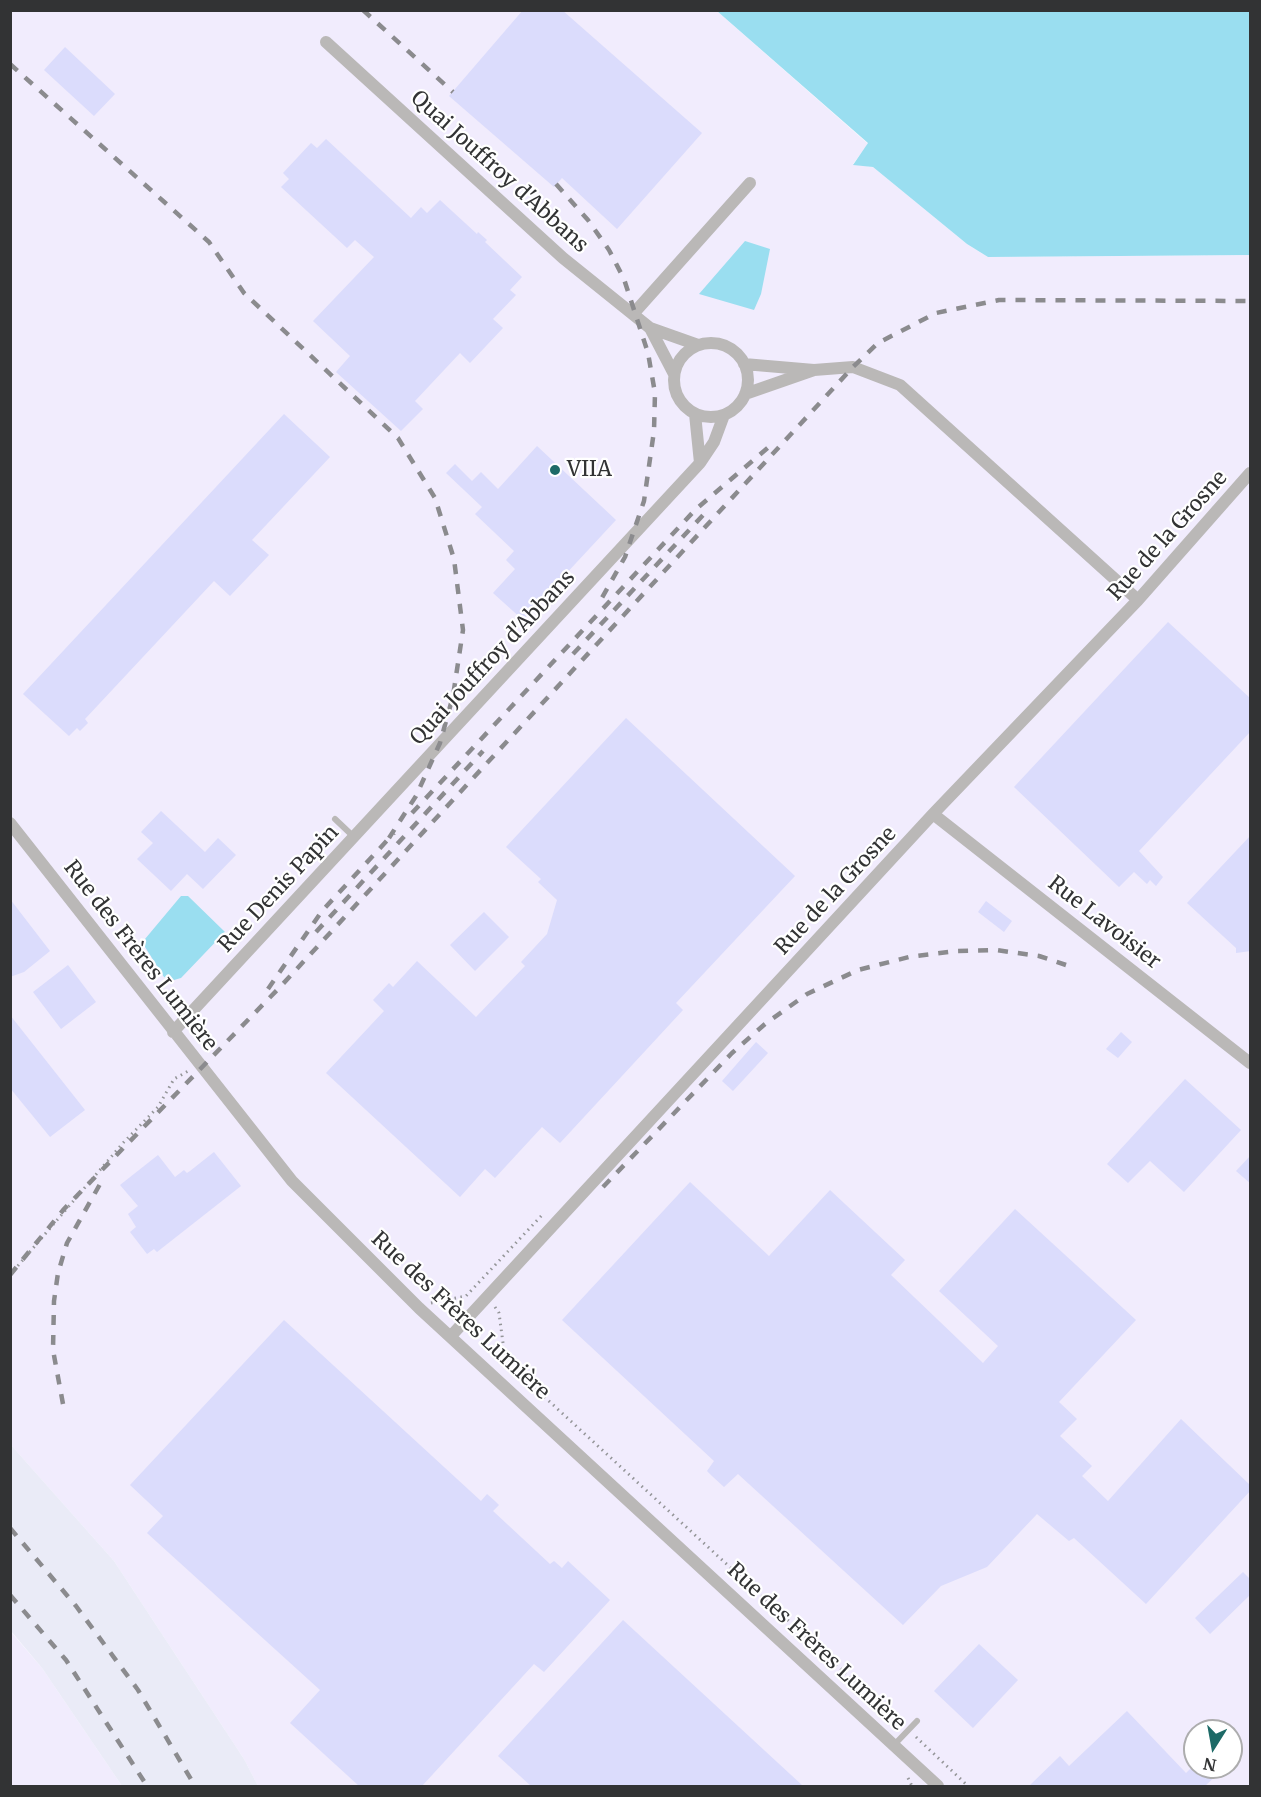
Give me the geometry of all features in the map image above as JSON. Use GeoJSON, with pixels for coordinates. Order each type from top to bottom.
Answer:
{"type":"FeatureCollection","features":[{"type":"Feature","properties":{"kind":"street","name":"Quai Jouffroy d'Abbans"},"geometry":{"type":"LineString","coordinates":[[326,42],[563,258],[650,328],[674,374]]}},
{"type":"Feature","properties":{"kind":"street"},"geometry":{"type":"LineString","coordinates":[[634,313],[750,183]]}},
{"type":"Feature","properties":{"kind":"street","name":"Quai Jouffroy d'Abbans"},"geometry":{"type":"LineString","coordinates":[[650,328],[698,345]]}},
{"type":"Feature","properties":{"kind":"street"},"geometry":{"type":"LineString","coordinates":[[720,344],[738,355],[744,364],[748,384],[745,394],[740,403],[724,415],[714,417],[694,414],[678,398],[674,374],[682,357],[698,345],[720,344]]}},
{"type":"Feature","properties":{"kind":"street"},"geometry":{"type":"LineString","coordinates":[[744,364],[814,370],[853,367],[900,385],[1138,600]]}},
{"type":"Feature","properties":{"kind":"street"},"geometry":{"type":"LineString","coordinates":[[745,394],[814,370]]}},
{"type":"Feature","properties":{"kind":"street"},"geometry":{"type":"LineString","coordinates":[[694,414],[700,464]]}},
{"type":"Feature","properties":{"kind":"street","name":"Quai Jouffroy d'Abbans"},"geometry":{"type":"LineString","coordinates":[[413,773],[700,464],[714,442],[724,415]]}},
{"type":"Feature","properties":{"kind":"street","name":"Rue de la Grosne"},"geometry":{"type":"LineString","coordinates":[[452,1336],[933,814],[1138,600],[1251,473]]}},
{"type":"Feature","properties":{"kind":"street","name":"Rue Denis Papin"},"geometry":{"type":"LineString","coordinates":[[174,1032],[413,773]]}},
{"type":"Feature","properties":{"kind":"street","name":"Rue Lavoisier"},"geometry":{"type":"LineString","coordinates":[[933,814],[1251,1063]]}},
{"type":"Feature","properties":{"kind":"street","name":"Rue des Frères Lumière"},"geometry":{"type":"LineString","coordinates":[[10,823],[292,1181],[419,1308],[894,1745],[931,1784]]}},
{"type":"Feature","properties":{"kind":"lane"},"geometry":{"type":"LineString","coordinates":[[335,819],[354,837]]}},
{"type":"Feature","properties":{"kind":"lane"},"geometry":{"type":"LineString","coordinates":[[894,1745],[917,1721]]}},
{"type":"Feature","properties":{"kind":"path"},"geometry":{"type":"LineString","coordinates":[[10,1275],[123,1143],[158,1107],[174,1079],[200,1064]]}},
{"type":"Feature","properties":{"kind":"path"},"geometry":{"type":"LineString","coordinates":[[487,1296],[500,1312],[505,1358],[514,1369],[968,1786]]}},
{"type":"Feature","properties":{"kind":"shaded area"},"geometry":{"type":"Polygon","coordinates":[[[10,11],[717,11],[868,144],[853,164],[873,167],[967,244],[988,257],[1250,255],[1250,1786],[258,1786],[244,1759],[114,1561],[11,1445],[10,11]]]}},
{"type":"Feature","properties":{"kind":"shaded area"},"geometry":{"type":"Polygon","coordinates":[[[11,1445],[114,1561],[244,1759],[258,1786],[122,1786],[42,1668],[11,1631],[11,1445]]]}},
{"type":"Feature","properties":{"kind":"shaded area"},"geometry":{"type":"Polygon","coordinates":[[[10,1631],[42,1668],[122,1786],[11,1786],[10,1631]]]}},
{"type":"Feature","properties":{"kind":"water"},"geometry":{"type":"Polygon","coordinates":[[[717,11],[1250,11],[1250,255],[988,257],[967,244],[873,167],[853,165],[868,143],[717,11]]]}},
{"type":"Feature","properties":{"kind":"water"},"geometry":{"type":"Polygon","coordinates":[[[745,241],[770,249],[761,294],[754,310],[699,294],[745,241]]]}},
{"type":"Feature","properties":{"kind":"water"},"geometry":{"type":"Polygon","coordinates":[[[181,896],[188,896],[225,932],[181,978],[174,980],[164,977],[145,947],[145,939],[181,896]]]}},
{"type":"Feature","properties":{"kind":"building"},"geometry":{"type":"Polygon","coordinates":[[[523,10],[562,10],[702,133],[617,229],[562,178],[554,187],[449,96],[523,10]]]}},
{"type":"Feature","properties":{"kind":"building"},"geometry":{"type":"Polygon","coordinates":[[[65,47],[115,94],[94,116],[44,70],[65,47]]]}},
{"type":"Feature","properties":{"kind":"building"},"geometry":{"type":"Polygon","coordinates":[[[326,139],[411,218],[421,207],[427,213],[440,200],[477,234],[478,232],[487,240],[485,242],[522,277],[510,290],[516,295],[493,319],[503,328],[470,363],[460,353],[415,401],[423,409],[401,431],[336,372],[350,356],[313,321],[374,257],[355,240],[347,248],[281,187],[289,179],[283,173],[311,143],[317,148],[326,139]]]}},
{"type":"Feature","properties":{"kind":"building"},"geometry":{"type":"Polygon","coordinates":[[[284,414],[330,457],[252,540],[269,555],[230,596],[214,581],[85,719],[88,723],[80,731],[77,728],[69,736],[23,694],[284,414]]]}},
{"type":"Feature","properties":{"kind":"building"},"geometry":{"type":"Polygon","coordinates":[[[537,446],[616,520],[523,620],[493,593],[515,569],[506,560],[514,551],[475,514],[482,507],[446,473],[455,464],[472,481],[481,472],[498,489],[537,446]]]}},
{"type":"Feature","properties":{"kind":"building"},"geometry":{"type":"Polygon","coordinates":[[[1168,622],[1251,699],[1251,731],[1139,851],[1163,877],[1156,886],[1150,880],[1147,884],[1134,872],[1119,887],[1014,787],[1168,622]]]}},
{"type":"Feature","properties":{"kind":"building"},"geometry":{"type":"Polygon","coordinates":[[[626,718],[795,876],[676,1003],[683,1010],[560,1143],[542,1127],[495,1178],[485,1169],[460,1197],[326,1073],[384,1011],[373,1000],[389,983],[393,987],[417,961],[476,1017],[525,966],[521,962],[547,934],[557,900],[538,882],[541,879],[506,847],[626,718]]]}},
{"type":"Feature","properties":{"kind":"building"},"geometry":{"type":"Polygon","coordinates":[[[161,811],[205,852],[218,838],[236,855],[203,889],[187,874],[171,891],[137,859],[153,843],[141,832],[161,811]]]}},
{"type":"Feature","properties":{"kind":"building"},"geometry":{"type":"Polygon","coordinates":[[[1251,835],[1251,951],[1236,953],[1236,948],[1187,903],[1251,835]]]}},
{"type":"Feature","properties":{"kind":"building"},"geometry":{"type":"Polygon","coordinates":[[[10,899],[50,951],[24,972],[10,977],[10,899]]]}},
{"type":"Feature","properties":{"kind":"building"},"geometry":{"type":"Polygon","coordinates":[[[986,901],[1012,921],[1004,932],[978,912],[986,901]]]}},
{"type":"Feature","properties":{"kind":"building"},"geometry":{"type":"Polygon","coordinates":[[[484,912],[509,937],[475,971],[450,945],[484,912]]]}},
{"type":"Feature","properties":{"kind":"building"},"geometry":{"type":"Polygon","coordinates":[[[68,965],[96,1002],[61,1029],[33,992],[68,965]]]}},
{"type":"Feature","properties":{"kind":"building"},"geometry":{"type":"Polygon","coordinates":[[[10,1015],[85,1110],[50,1137],[10,1088],[10,1015]]]}},
{"type":"Feature","properties":{"kind":"building"},"geometry":{"type":"Polygon","coordinates":[[[1121,1032],[1132,1042],[1118,1058],[1106,1049],[1121,1032]]]}},
{"type":"Feature","properties":{"kind":"building"},"geometry":{"type":"Polygon","coordinates":[[[756,1042],[768,1053],[733,1091],[722,1081],[756,1042]]]}},
{"type":"Feature","properties":{"kind":"building"},"geometry":{"type":"Polygon","coordinates":[[[1185,1079],[1241,1130],[1184,1192],[1150,1161],[1128,1183],[1107,1164],[1185,1079]]]}},
{"type":"Feature","properties":{"kind":"building"},"geometry":{"type":"Polygon","coordinates":[[[214,1152],[241,1186],[157,1252],[154,1249],[147,1254],[130,1232],[136,1227],[128,1214],[138,1206],[120,1185],[158,1155],[175,1177],[184,1170],[187,1173],[214,1152]]]}},
{"type":"Feature","properties":{"kind":"building"},"geometry":{"type":"Polygon","coordinates":[[[1251,1155],[1251,1184],[1236,1171],[1251,1155]]]}},
{"type":"Feature","properties":{"kind":"building"},"geometry":{"type":"Polygon","coordinates":[[[690,1182],[769,1256],[830,1190],[905,1260],[891,1275],[983,1363],[998,1346],[939,1291],[1015,1209],[1136,1320],[1059,1402],[1077,1419],[1060,1436],[1092,1466],[1082,1476],[1108,1501],[1181,1419],[1251,1486],[1251,1490],[1146,1604],[1074,1538],[1069,1541],[1037,1514],[987,1567],[941,1586],[903,1625],[738,1474],[724,1487],[707,1471],[714,1461],[562,1320],[690,1182]]]}},
{"type":"Feature","properties":{"kind":"building"},"geometry":{"type":"Polygon","coordinates":[[[284,1320],[481,1501],[487,1494],[496,1502],[499,1505],[493,1511],[550,1564],[554,1561],[562,1568],[568,1561],[610,1600],[544,1672],[534,1664],[422,1786],[359,1786],[290,1723],[320,1690],[147,1533],[163,1516],[130,1485],[284,1320]]]}},
{"type":"Feature","properties":{"kind":"building"},"geometry":{"type":"Polygon","coordinates":[[[1243,1572],[1251,1580],[1251,1594],[1210,1634],[1195,1618],[1243,1572]]]}},
{"type":"Feature","properties":{"kind":"building"},"geometry":{"type":"Polygon","coordinates":[[[623,1620],[803,1786],[531,1786],[498,1756],[623,1620]]]}},
{"type":"Feature","properties":{"kind":"building"},"geometry":{"type":"Polygon","coordinates":[[[979,1644],[1018,1680],[973,1728],[934,1691],[979,1644]]]}},
{"type":"Feature","properties":{"kind":"building"},"geometry":{"type":"Polygon","coordinates":[[[1127,1711],[1183,1770],[1183,1779],[1213,1779],[1205,1786],[1029,1786],[1060,1756],[1069,1766],[1127,1711]]]}},
{"type":"Feature","properties":{"kind":"railway"},"geometry":{"type":"LineString","coordinates":[[363,10],[453,92]]}},
{"type":"Feature","properties":{"kind":"railway"},"geometry":{"type":"LineString","coordinates":[[10,64],[209,242],[244,293],[398,438],[435,498],[454,559],[463,630],[453,696],[440,743],[416,796],[389,838]]}},
{"type":"Feature","properties":{"kind":"railway"},"geometry":{"type":"LineString","coordinates":[[556,184],[588,220],[609,250],[624,279],[648,353],[655,393],[654,431],[644,501],[625,557],[599,603]]}},
{"type":"Feature","properties":{"kind":"railway"},"geometry":{"type":"LineString","coordinates":[[10,1275],[64,1209],[281,986],[853,367],[878,343],[936,313],[999,300],[1250,301]]}},
{"type":"Feature","properties":{"kind":"railway"},"geometry":{"type":"LineString","coordinates":[[412,813],[695,510],[770,446]]}},
{"type":"Feature","properties":{"kind":"railway"},"geometry":{"type":"LineString","coordinates":[[573,654],[706,512]]}},
{"type":"Feature","properties":{"kind":"railway"},"geometry":{"type":"LineString","coordinates":[[316,932],[483,751]]}},
{"type":"Feature","properties":{"kind":"railway"},"geometry":{"type":"LineString","coordinates":[[268,989],[322,911],[394,833]]}},
{"type":"Feature","properties":{"kind":"railway"},"geometry":{"type":"LineString","coordinates":[[603,1187],[732,1053],[765,1024],[807,994],[858,970],[909,957],[957,951],[996,950],[1039,956],[1066,965]]}},
{"type":"Feature","properties":{"kind":"railway"},"geometry":{"type":"LineString","coordinates":[[63,1404],[53,1350],[54,1301],[58,1273],[67,1243],[104,1177]]}},
{"type":"Feature","properties":{"kind":"railway"},"geometry":{"type":"LineString","coordinates":[[10,1528],[76,1606],[138,1690],[195,1786]]}},
{"type":"Feature","properties":{"kind":"railway"},"geometry":{"type":"LineString","coordinates":[[10,1595],[66,1660],[147,1786]]}},
{"type":"Feature","properties":{"kind":"place","name":"VIIA"},"geometry":{"type":"Point","coordinates":[555,470]}}]}
